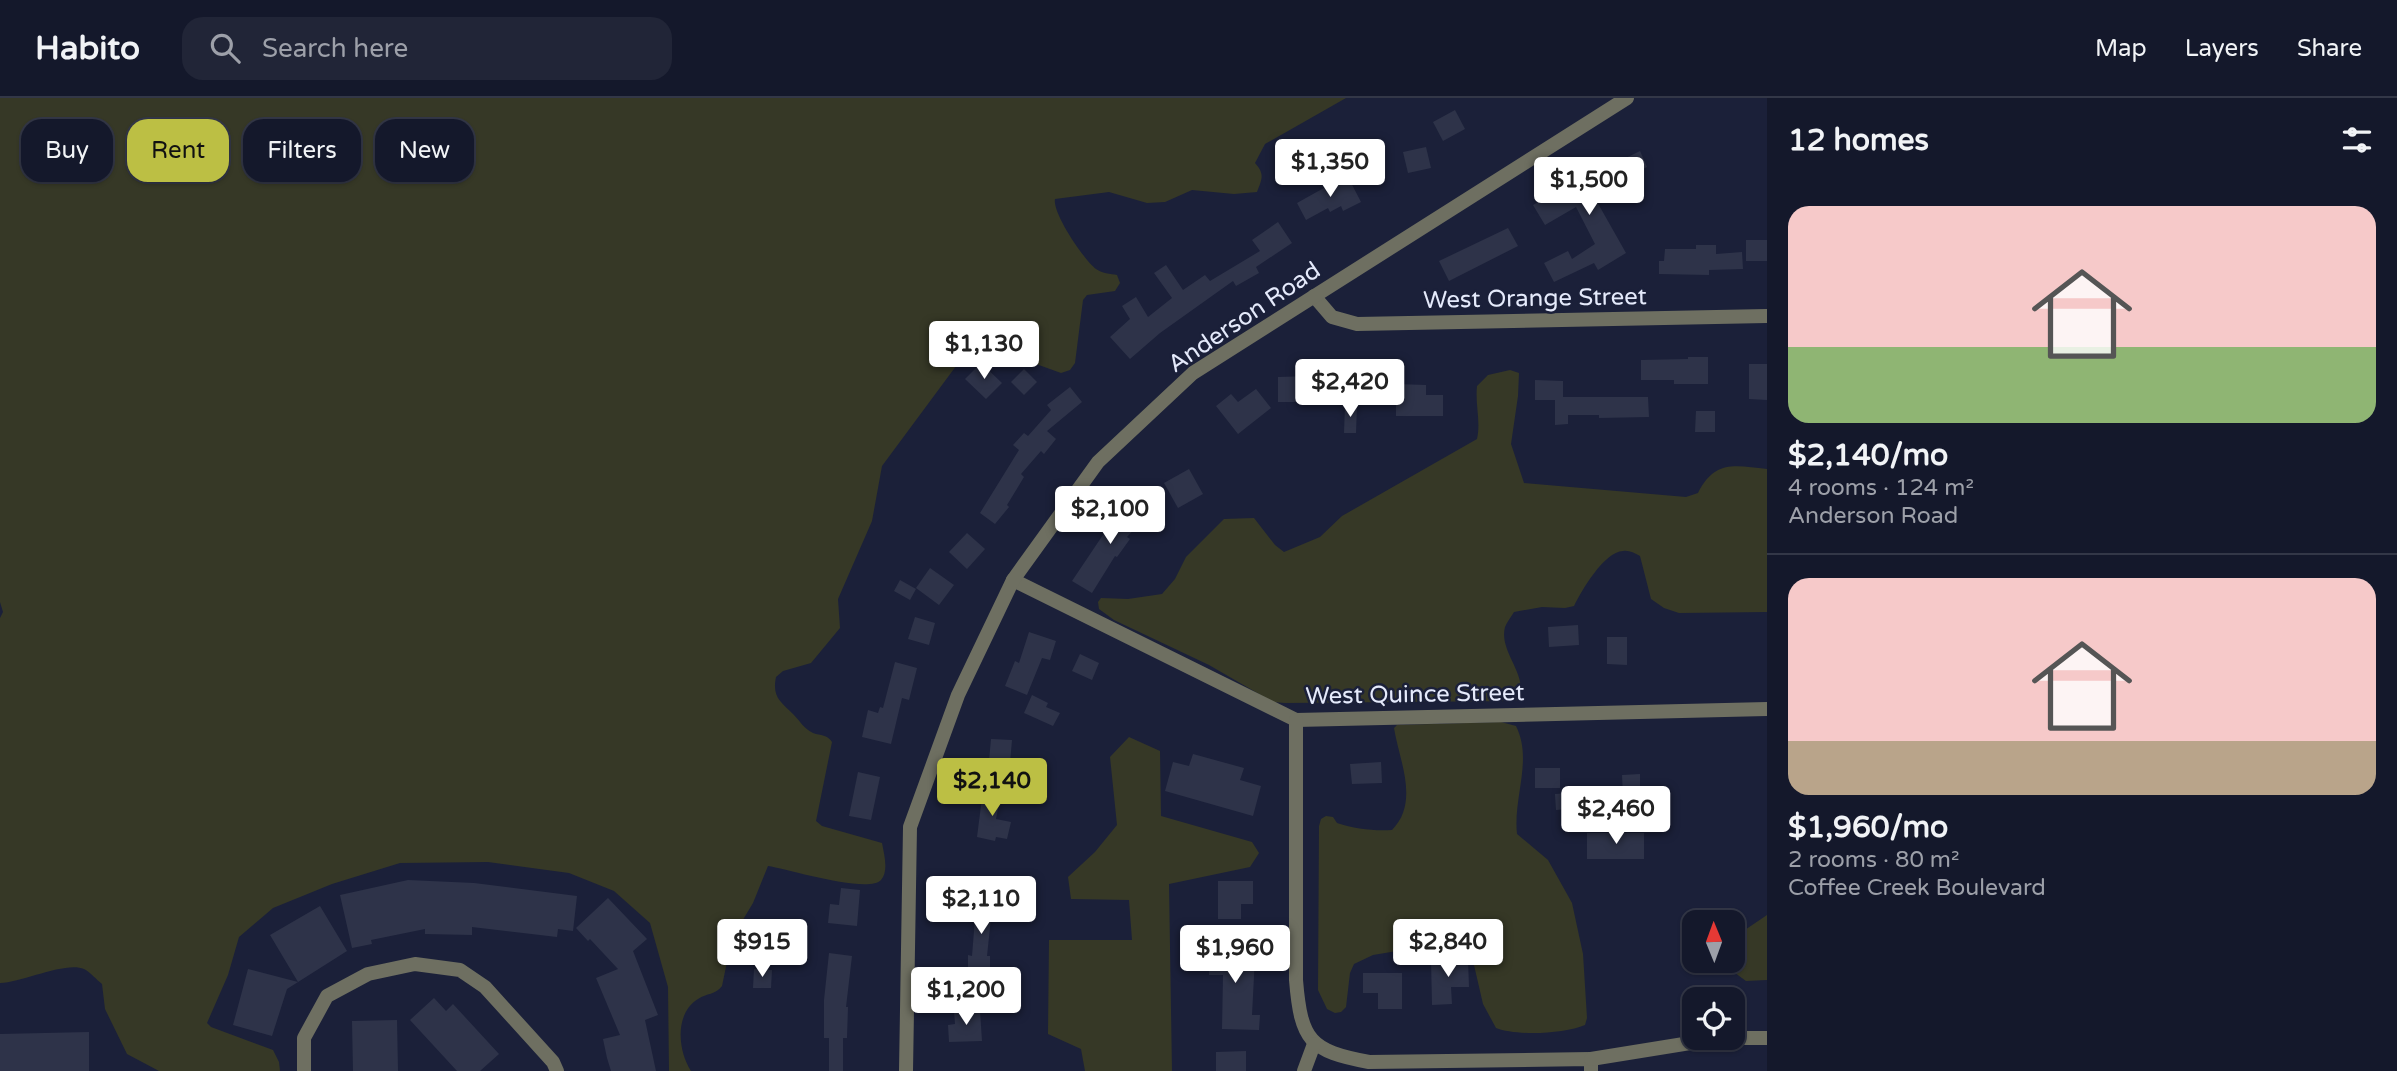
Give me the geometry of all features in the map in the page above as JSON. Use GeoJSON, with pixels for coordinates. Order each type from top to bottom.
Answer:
{"type":"FeatureCollection","features":[{"type":"Feature","properties":{"kind":"street","name":"Anderson Road"},"geometry":{"type":"LineString","coordinates":[[906,1071],[910,827],[958,695],[1013,580],[1098,462],[1192,373],[1627,98]]}},
{"type":"Feature","properties":{"kind":"street","name":"West Orange Street"},"geometry":{"type":"LineString","coordinates":[[1314,296],[1332,317],[1357,324],[1767,316]]}},
{"type":"Feature","properties":{"kind":"street","name":"West Quince Street"},"geometry":{"type":"LineString","coordinates":[[1013,580],[1296,719],[1767,709]]}},
{"type":"Feature","properties":{"kind":"street"},"geometry":{"type":"LineString","coordinates":[[1296,719],[1296,980],[1298,1004],[1304,1026],[1314,1044],[1336,1056],[1369,1062],[1591,1065],[1721,1038],[1767,1038]]}},
{"type":"Feature","properties":{"kind":"street"},"geometry":{"type":"LineString","coordinates":[[304,1071],[304,1038],[327,996],[368,974],[415,964],[460,970],[485,987],[553,1062],[557,1071]]}},
{"type":"Feature","properties":{"kind":"street"},"geometry":{"type":"LineString","coordinates":[[1304,1071],[1314,1044]]}},
{"type":"Feature","properties":{"kind":"green space"},"geometry":{"type":"Polygon","coordinates":[[[0,98],[1346,98],[1265,144],[1255,163],[1262,177],[1257,192],[1234,194],[1192,190],[1165,202],[1147,203],[1109,192],[1055,199],[1063,225],[1084,256],[1098,270],[1117,275],[1120,283],[1115,291],[1087,295],[1083,300],[1075,363],[1070,370],[1061,373],[1003,352],[962,358],[882,466],[872,521],[838,599],[840,628],[811,663],[783,671],[776,677],[776,694],[781,702],[807,729],[826,736],[832,742],[816,821],[822,826],[882,843],[885,872],[881,880],[873,884],[861,884],[768,866],[753,903],[732,938],[722,986],[698,999],[685,1014],[681,1043],[691,1071],[669,1071],[668,987],[650,923],[614,891],[569,873],[488,862],[400,863],[332,884],[273,908],[239,937],[228,975],[207,1023],[211,1027],[273,1050],[280,1071],[159,1071],[127,1054],[105,1009],[102,984],[84,969],[67,968],[0,983],[0,618],[3,612],[0,602],[0,98]]]}},
{"type":"Feature","properties":{"kind":"green space"},"geometry":{"type":"Polygon","coordinates":[[[1510,370],[1519,373],[1511,444],[1524,483],[1686,497],[1698,493],[1712,474],[1727,467],[1767,469],[1767,612],[1679,613],[1664,608],[1651,599],[1640,556],[1623,551],[1608,558],[1601,565],[1574,606],[1542,607],[1514,612],[1505,627],[1504,637],[1520,684],[1516,701],[1285,703],[1273,702],[1209,665],[1114,620],[1099,609],[1098,602],[1101,598],[1128,599],[1162,594],[1175,579],[1186,557],[1224,519],[1254,518],[1275,545],[1284,552],[1320,537],[1342,516],[1477,439],[1477,386],[1488,375],[1510,370]]]}},
{"type":"Feature","properties":{"kind":"green space"},"geometry":{"type":"Polygon","coordinates":[[[1501,722],[1516,726],[1523,752],[1517,834],[1548,860],[1572,903],[1583,954],[1587,1018],[1585,1025],[1540,1033],[1496,1028],[1483,1004],[1471,952],[1462,942],[1446,938],[1433,939],[1415,948],[1373,955],[1354,964],[1350,973],[1346,1007],[1335,1013],[1327,1009],[1318,990],[1321,819],[1326,816],[1333,817],[1337,823],[1351,827],[1392,830],[1405,807],[1406,794],[1394,728],[1397,725],[1501,722]]]}},
{"type":"Feature","properties":{"kind":"green space"},"geometry":{"type":"Polygon","coordinates":[[[1129,737],[1160,751],[1161,816],[1252,842],[1259,853],[1250,867],[1169,884],[1172,1071],[1085,1071],[1081,1049],[1048,1034],[1049,940],[1132,940],[1129,900],[1071,899],[1068,877],[1095,852],[1117,825],[1110,757],[1129,737]]]}},
{"type":"Feature","properties":{"kind":"green space"},"geometry":{"type":"Polygon","coordinates":[[[1767,915],[1767,980],[1746,981],[1735,973],[1745,973],[1745,930],[1767,915]]]}},
{"type":"Feature","properties":{"kind":"building"},"geometry":{"type":"Polygon","coordinates":[[[1455,110],[1465,129],[1443,141],[1433,122],[1455,110]]]}},
{"type":"Feature","properties":{"kind":"building"},"geometry":{"type":"Polygon","coordinates":[[[1426,147],[1431,168],[1408,173],[1403,152],[1426,147]]]}},
{"type":"Feature","properties":{"kind":"building"},"geometry":{"type":"Polygon","coordinates":[[[1640,151],[1647,167],[1617,182],[1620,188],[1596,200],[1626,253],[1598,270],[1594,263],[1554,282],[1544,263],[1568,251],[1572,259],[1595,244],[1576,207],[1545,225],[1533,205],[1558,191],[1560,194],[1640,151]]]}},
{"type":"Feature","properties":{"kind":"building"},"geometry":{"type":"Polygon","coordinates":[[[1347,175],[1361,202],[1343,211],[1341,206],[1330,212],[1328,208],[1306,220],[1297,203],[1347,175]]]}},
{"type":"Feature","properties":{"kind":"building"},"geometry":{"type":"Polygon","coordinates":[[[1278,222],[1292,243],[1256,267],[1259,273],[1236,286],[1233,281],[1160,333],[1130,359],[1110,337],[1130,319],[1122,306],[1136,297],[1148,317],[1172,298],[1154,273],[1166,265],[1183,290],[1205,275],[1210,281],[1260,251],[1252,240],[1278,222]]]}},
{"type":"Feature","properties":{"kind":"building"},"geometry":{"type":"Polygon","coordinates":[[[1508,228],[1518,246],[1449,281],[1439,261],[1508,228]]]}},
{"type":"Feature","properties":{"kind":"building"},"geometry":{"type":"Polygon","coordinates":[[[1746,240],[1767,240],[1767,261],[1746,261],[1746,240]]]}},
{"type":"Feature","properties":{"kind":"building"},"geometry":{"type":"Polygon","coordinates":[[[1696,245],[1716,245],[1716,254],[1742,252],[1743,269],[1709,270],[1709,275],[1659,274],[1659,261],[1664,261],[1665,249],[1696,249],[1696,245]]]}},
{"type":"Feature","properties":{"kind":"building"},"geometry":{"type":"Polygon","coordinates":[[[1708,357],[1708,384],[1641,380],[1641,360],[1708,357]]]}},
{"type":"Feature","properties":{"kind":"building"},"geometry":{"type":"Polygon","coordinates":[[[981,363],[1002,383],[986,399],[965,379],[981,363]]]}},
{"type":"Feature","properties":{"kind":"building"},"geometry":{"type":"Polygon","coordinates":[[[1749,364],[1767,364],[1767,400],[1749,399],[1749,364]]]}},
{"type":"Feature","properties":{"kind":"building"},"geometry":{"type":"Polygon","coordinates":[[[1024,369],[1037,382],[1024,395],[1011,382],[1024,369]]]}},
{"type":"Feature","properties":{"kind":"building"},"geometry":{"type":"Polygon","coordinates":[[[1311,376],[1312,385],[1326,385],[1326,402],[1278,402],[1278,377],[1311,376]]]}},
{"type":"Feature","properties":{"kind":"building"},"geometry":{"type":"Polygon","coordinates":[[[1535,380],[1563,381],[1563,397],[1648,397],[1649,417],[1599,418],[1599,415],[1568,415],[1568,424],[1555,425],[1555,400],[1535,400],[1535,380]]]}},
{"type":"Feature","properties":{"kind":"building"},"geometry":{"type":"Polygon","coordinates":[[[1396,384],[1426,385],[1426,395],[1443,395],[1443,416],[1396,416],[1396,384]]]}},
{"type":"Feature","properties":{"kind":"building"},"geometry":{"type":"Polygon","coordinates":[[[1070,387],[1082,402],[1047,431],[1056,439],[1044,454],[1041,451],[1021,474],[1024,477],[1007,505],[1009,507],[995,524],[980,513],[1019,450],[1013,445],[1024,433],[1028,436],[1051,410],[1047,405],[1070,387]]]}},
{"type":"Feature","properties":{"kind":"building"},"geometry":{"type":"Polygon","coordinates":[[[1256,389],[1271,408],[1238,434],[1216,406],[1231,394],[1238,402],[1256,389]]]}},
{"type":"Feature","properties":{"kind":"building"},"geometry":{"type":"Polygon","coordinates":[[[1345,405],[1357,405],[1356,433],[1344,433],[1345,405]]]}},
{"type":"Feature","properties":{"kind":"building"},"geometry":{"type":"Polygon","coordinates":[[[1696,411],[1715,411],[1715,432],[1695,432],[1696,411]]]}},
{"type":"Feature","properties":{"kind":"building"},"geometry":{"type":"Polygon","coordinates":[[[1189,469],[1203,494],[1178,508],[1164,483],[1189,469]]]}},
{"type":"Feature","properties":{"kind":"building"},"geometry":{"type":"Polygon","coordinates":[[[1134,498],[1150,512],[1127,537],[1130,539],[1117,557],[1115,556],[1092,593],[1072,581],[1111,523],[1134,498]]]}},
{"type":"Feature","properties":{"kind":"building"},"geometry":{"type":"Polygon","coordinates":[[[967,533],[985,549],[967,569],[949,552],[967,533]]]}},
{"type":"Feature","properties":{"kind":"building"},"geometry":{"type":"Polygon","coordinates":[[[930,568],[954,585],[939,605],[916,588],[930,568]]]}},
{"type":"Feature","properties":{"kind":"building"},"geometry":{"type":"Polygon","coordinates":[[[900,580],[916,589],[910,600],[894,591],[900,580]]]}},
{"type":"Feature","properties":{"kind":"building"},"geometry":{"type":"Polygon","coordinates":[[[915,617],[935,623],[929,645],[908,639],[915,617]]]}},
{"type":"Feature","properties":{"kind":"building"},"geometry":{"type":"Polygon","coordinates":[[[1578,625],[1579,645],[1549,647],[1548,627],[1578,625]]]}},
{"type":"Feature","properties":{"kind":"building"},"geometry":{"type":"Polygon","coordinates":[[[1029,632],[1056,641],[1050,660],[1042,658],[1027,695],[1005,686],[1015,661],[1019,663],[1029,632]]]}},
{"type":"Feature","properties":{"kind":"building"},"geometry":{"type":"Polygon","coordinates":[[[1607,637],[1627,637],[1627,665],[1607,664],[1607,637]]]}},
{"type":"Feature","properties":{"kind":"building"},"geometry":{"type":"Polygon","coordinates":[[[1080,654],[1099,663],[1092,680],[1072,671],[1080,654]]]}},
{"type":"Feature","properties":{"kind":"building"},"geometry":{"type":"Polygon","coordinates":[[[895,662],[917,668],[909,700],[902,698],[891,744],[862,737],[868,710],[878,713],[880,707],[883,708],[895,662]]]}},
{"type":"Feature","properties":{"kind":"building"},"geometry":{"type":"Polygon","coordinates":[[[1032,695],[1048,703],[1046,707],[1060,713],[1053,726],[1024,713],[1032,695]]]}},
{"type":"Feature","properties":{"kind":"building"},"geometry":{"type":"Polygon","coordinates":[[[991,739],[1012,740],[1010,763],[989,761],[991,739]]]}},
{"type":"Feature","properties":{"kind":"building"},"geometry":{"type":"Polygon","coordinates":[[[1193,754],[1244,768],[1240,780],[1261,786],[1253,816],[1165,791],[1173,762],[1189,766],[1193,754]]]}},
{"type":"Feature","properties":{"kind":"building"},"geometry":{"type":"Polygon","coordinates":[[[1381,762],[1382,783],[1352,784],[1350,764],[1381,762]]]}},
{"type":"Feature","properties":{"kind":"building"},"geometry":{"type":"Polygon","coordinates":[[[1001,765],[1019,769],[1015,784],[997,779],[1001,765]]]}},
{"type":"Feature","properties":{"kind":"building"},"geometry":{"type":"Polygon","coordinates":[[[1535,768],[1560,768],[1560,788],[1535,788],[1535,768]]]}},
{"type":"Feature","properties":{"kind":"building"},"geometry":{"type":"Polygon","coordinates":[[[858,772],[880,777],[871,820],[849,816],[858,772]]]}},
{"type":"Feature","properties":{"kind":"building"},"geometry":{"type":"Polygon","coordinates":[[[1640,774],[1640,796],[1623,796],[1622,775],[1640,774]]]}},
{"type":"Feature","properties":{"kind":"building"},"geometry":{"type":"Polygon","coordinates":[[[983,790],[1001,794],[996,819],[1011,822],[1007,839],[996,837],[995,841],[977,837],[983,790]]]}},
{"type":"Feature","properties":{"kind":"building"},"geometry":{"type":"Polygon","coordinates":[[[1568,793],[1568,809],[1556,810],[1555,794],[1568,793]]]}},
{"type":"Feature","properties":{"kind":"building"},"geometry":{"type":"Polygon","coordinates":[[[1587,833],[1644,833],[1644,859],[1587,859],[1587,833]]]}},
{"type":"Feature","properties":{"kind":"building"},"geometry":{"type":"Polygon","coordinates":[[[408,880],[474,883],[577,896],[573,931],[558,929],[557,937],[472,927],[472,935],[425,934],[425,929],[371,940],[372,944],[352,948],[340,895],[408,880]]]}},
{"type":"Feature","properties":{"kind":"building"},"geometry":{"type":"Polygon","coordinates":[[[1218,881],[1253,881],[1253,904],[1241,904],[1241,919],[1218,919],[1218,881]]]}},
{"type":"Feature","properties":{"kind":"building"},"geometry":{"type":"Polygon","coordinates":[[[841,888],[860,890],[857,926],[828,923],[830,904],[839,905],[841,888]]]}},
{"type":"Feature","properties":{"kind":"building"},"geometry":{"type":"Polygon","coordinates":[[[972,888],[993,889],[993,918],[987,956],[990,956],[990,983],[968,983],[968,955],[972,956],[975,918],[971,918],[972,888]]]}},
{"type":"Feature","properties":{"kind":"building"},"geometry":{"type":"Polygon","coordinates":[[[608,898],[647,939],[633,951],[658,1015],[645,1020],[656,1071],[611,1071],[607,1058],[603,1039],[620,1035],[596,978],[618,969],[576,928],[608,898]]]}},
{"type":"Feature","properties":{"kind":"building"},"geometry":{"type":"Polygon","coordinates":[[[320,906],[347,951],[287,989],[272,1036],[233,1025],[248,969],[298,982],[270,935],[320,906]]]}},
{"type":"Feature","properties":{"kind":"building"},"geometry":{"type":"Polygon","coordinates":[[[1209,943],[1245,944],[1245,958],[1255,957],[1252,1015],[1260,1015],[1259,1030],[1222,1029],[1223,975],[1209,975],[1209,943]]]}},
{"type":"Feature","properties":{"kind":"building"},"geometry":{"type":"Polygon","coordinates":[[[829,953],[852,956],[846,1007],[847,1038],[843,1038],[843,1071],[829,1071],[829,1038],[824,1038],[824,1000],[829,953]]]}},
{"type":"Feature","properties":{"kind":"building"},"geometry":{"type":"Polygon","coordinates":[[[1468,959],[1469,987],[1451,987],[1452,1004],[1432,1005],[1431,960],[1468,959]]]}},
{"type":"Feature","properties":{"kind":"building"},"geometry":{"type":"Polygon","coordinates":[[[754,969],[772,970],[771,988],[753,988],[754,969]]]}},
{"type":"Feature","properties":{"kind":"building"},"geometry":{"type":"Polygon","coordinates":[[[1363,973],[1402,973],[1402,1009],[1378,1009],[1378,993],[1363,993],[1363,973]]]}},
{"type":"Feature","properties":{"kind":"building"},"geometry":{"type":"Polygon","coordinates":[[[1017,975],[1017,991],[999,992],[999,976],[1017,975]]]}},
{"type":"Feature","properties":{"kind":"building"},"geometry":{"type":"Polygon","coordinates":[[[434,998],[446,1011],[453,1004],[499,1054],[480,1071],[457,1071],[410,1020],[434,998]]]}},
{"type":"Feature","properties":{"kind":"building"},"geometry":{"type":"Polygon","coordinates":[[[980,1010],[982,1041],[949,1042],[948,1025],[955,1024],[954,1011],[980,1010]]]}},
{"type":"Feature","properties":{"kind":"building"},"geometry":{"type":"Polygon","coordinates":[[[397,1020],[398,1071],[353,1071],[352,1021],[397,1020]]]}},
{"type":"Feature","properties":{"kind":"building"},"geometry":{"type":"Polygon","coordinates":[[[89,1032],[89,1071],[0,1071],[0,1034],[89,1032]]]}},
{"type":"Feature","properties":{"kind":"building"},"geometry":{"type":"Polygon","coordinates":[[[1246,1051],[1246,1071],[1216,1071],[1216,1052],[1246,1051]]]}}]}
